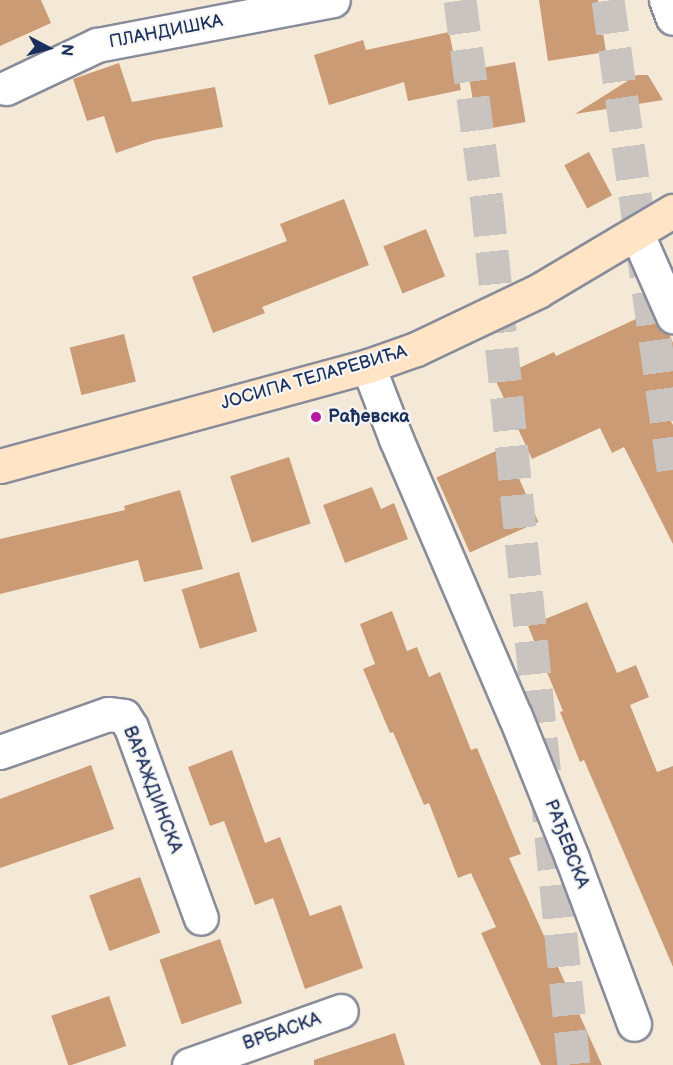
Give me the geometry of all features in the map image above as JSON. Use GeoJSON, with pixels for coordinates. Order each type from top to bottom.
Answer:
{"type":"FeatureCollection","features":[{"type":"Feature","properties":{"kind":"street","name":"ПЛАНДИШКА"},"geometry":{"type":"LineString","coordinates":[[6,88],[97,45],[333,0]]}},
{"type":"Feature","properties":{"kind":"street"},"geometry":{"type":"LineString","coordinates":[[666,0],[673,18]]}},
{"type":"Feature","properties":{"kind":"street","name":"ЈОСИПА ТЕЛАРЕВИЋА"},"geometry":{"type":"LineString","coordinates":[[0,466],[368,366],[462,329],[538,291],[673,211]]}},
{"type":"Feature","properties":{"kind":"street"},"geometry":{"type":"LineString","coordinates":[[637,234],[673,316]]}},
{"type":"Feature","properties":{"kind":"street","name":"РАЂЕВСКА"},"geometry":{"type":"LineString","coordinates":[[368,366],[396,439],[515,716],[634,1024]]}},
{"type":"Feature","properties":{"kind":"street","name":"ВАРАЖДИНСКА"},"geometry":{"type":"LineString","coordinates":[[0,752],[108,714],[124,716],[131,727],[201,918]]}},
{"type":"Feature","properties":{"kind":"street","name":"ВРБАСКА"},"geometry":{"type":"LineString","coordinates":[[189,1065],[341,1011]]}},
{"type":"Feature","properties":{"kind":"building"},"geometry":{"type":"Polygon","coordinates":[[[0,0],[41,0],[51,23],[0,46],[0,0]]]}},
{"type":"Feature","properties":{"kind":"building"},"geometry":{"type":"Polygon","coordinates":[[[539,0],[598,0],[606,52],[548,61],[539,0]]]}},
{"type":"Feature","properties":{"kind":"building"},"geometry":{"type":"Polygon","coordinates":[[[449,32],[461,90],[408,101],[404,82],[329,105],[314,55],[363,40],[366,50],[449,32]]]}},
{"type":"Feature","properties":{"kind":"building"},"geometry":{"type":"Polygon","coordinates":[[[515,62],[526,122],[478,130],[468,70],[515,62]]]}},
{"type":"Feature","properties":{"kind":"building"},"geometry":{"type":"Polygon","coordinates":[[[119,63],[132,102],[215,87],[223,127],[154,140],[116,153],[104,116],[87,121],[73,79],[119,63]]]}},
{"type":"Feature","properties":{"kind":"building"},"geometry":{"type":"Polygon","coordinates":[[[637,75],[648,75],[663,100],[575,114],[637,75]]]}},
{"type":"Feature","properties":{"kind":"building"},"geometry":{"type":"Polygon","coordinates":[[[589,152],[612,195],[587,208],[564,165],[589,152]]]}},
{"type":"Feature","properties":{"kind":"building"},"geometry":{"type":"Polygon","coordinates":[[[344,199],[369,265],[262,307],[265,313],[213,333],[192,277],[287,241],[280,224],[344,199]]]}},
{"type":"Feature","properties":{"kind":"building"},"geometry":{"type":"Polygon","coordinates":[[[426,229],[445,276],[402,294],[383,246],[426,229]]]}},
{"type":"Feature","properties":{"kind":"building"},"geometry":{"type":"Polygon","coordinates":[[[651,312],[656,324],[669,334],[673,343],[673,402],[663,407],[673,425],[673,544],[624,447],[612,453],[600,428],[532,459],[495,379],[554,352],[556,356],[651,312]]]}},
{"type":"Feature","properties":{"kind":"building"},"geometry":{"type":"Polygon","coordinates":[[[124,334],[136,382],[82,395],[70,348],[124,334]]]}},
{"type":"Feature","properties":{"kind":"building"},"geometry":{"type":"Polygon","coordinates":[[[505,447],[538,522],[470,552],[436,478],[505,447]]]}},
{"type":"Feature","properties":{"kind":"building"},"geometry":{"type":"Polygon","coordinates":[[[289,457],[311,524],[252,543],[230,476],[289,457]]]}},
{"type":"Feature","properties":{"kind":"building"},"geometry":{"type":"Polygon","coordinates":[[[372,487],[381,509],[394,503],[408,539],[345,563],[323,505],[372,487]]]}},
{"type":"Feature","properties":{"kind":"building"},"geometry":{"type":"Polygon","coordinates":[[[180,490],[203,569],[144,582],[138,560],[0,594],[0,539],[125,510],[124,506],[180,490]]]}},
{"type":"Feature","properties":{"kind":"building"},"geometry":{"type":"Polygon","coordinates":[[[239,572],[257,631],[200,649],[182,590],[239,572]]]}},
{"type":"Feature","properties":{"kind":"building"},"geometry":{"type":"Polygon","coordinates":[[[587,602],[617,673],[636,665],[649,697],[630,705],[657,772],[673,766],[673,967],[584,760],[580,762],[560,712],[563,711],[528,626],[587,602]]]}},
{"type":"Feature","properties":{"kind":"building"},"geometry":{"type":"Polygon","coordinates":[[[392,611],[407,651],[417,647],[429,677],[440,672],[471,750],[477,748],[521,854],[509,858],[602,1065],[541,1065],[481,933],[496,927],[471,873],[458,878],[429,803],[424,805],[363,669],[375,664],[360,624],[392,611]]]}},
{"type":"Feature","properties":{"kind":"building"},"geometry":{"type":"Polygon","coordinates":[[[232,750],[265,843],[280,837],[310,916],[341,905],[363,968],[305,989],[273,898],[255,905],[224,821],[210,826],[188,767],[232,750]]]}},
{"type":"Feature","properties":{"kind":"building"},"geometry":{"type":"Polygon","coordinates":[[[91,765],[114,829],[0,868],[0,799],[91,765]]]}},
{"type":"Feature","properties":{"kind":"building"},"geometry":{"type":"Polygon","coordinates":[[[140,877],[160,932],[109,951],[89,895],[140,877]]]}},
{"type":"Feature","properties":{"kind":"building"},"geometry":{"type":"Polygon","coordinates":[[[220,939],[242,1003],[182,1024],[159,960],[220,939]]]}},
{"type":"Feature","properties":{"kind":"building"},"geometry":{"type":"Polygon","coordinates":[[[109,996],[126,1046],[68,1065],[51,1016],[109,996]]]}},
{"type":"Feature","properties":{"kind":"building"},"geometry":{"type":"Polygon","coordinates":[[[395,1033],[405,1065],[314,1065],[314,1060],[395,1033]]]}},
{"type":"Feature","properties":{"kind":"tunnel"},"geometry":{"type":"LineString","coordinates":[[460,0],[487,202],[574,1065]]}},
{"type":"Feature","properties":{"kind":"tunnel"},"geometry":{"type":"LineString","coordinates":[[608,0],[673,470]]}},
{"type":"Feature","properties":{"kind":"place","name":"Рађевска"},"geometry":{"type":"Point","coordinates":[316,417]}}]}
